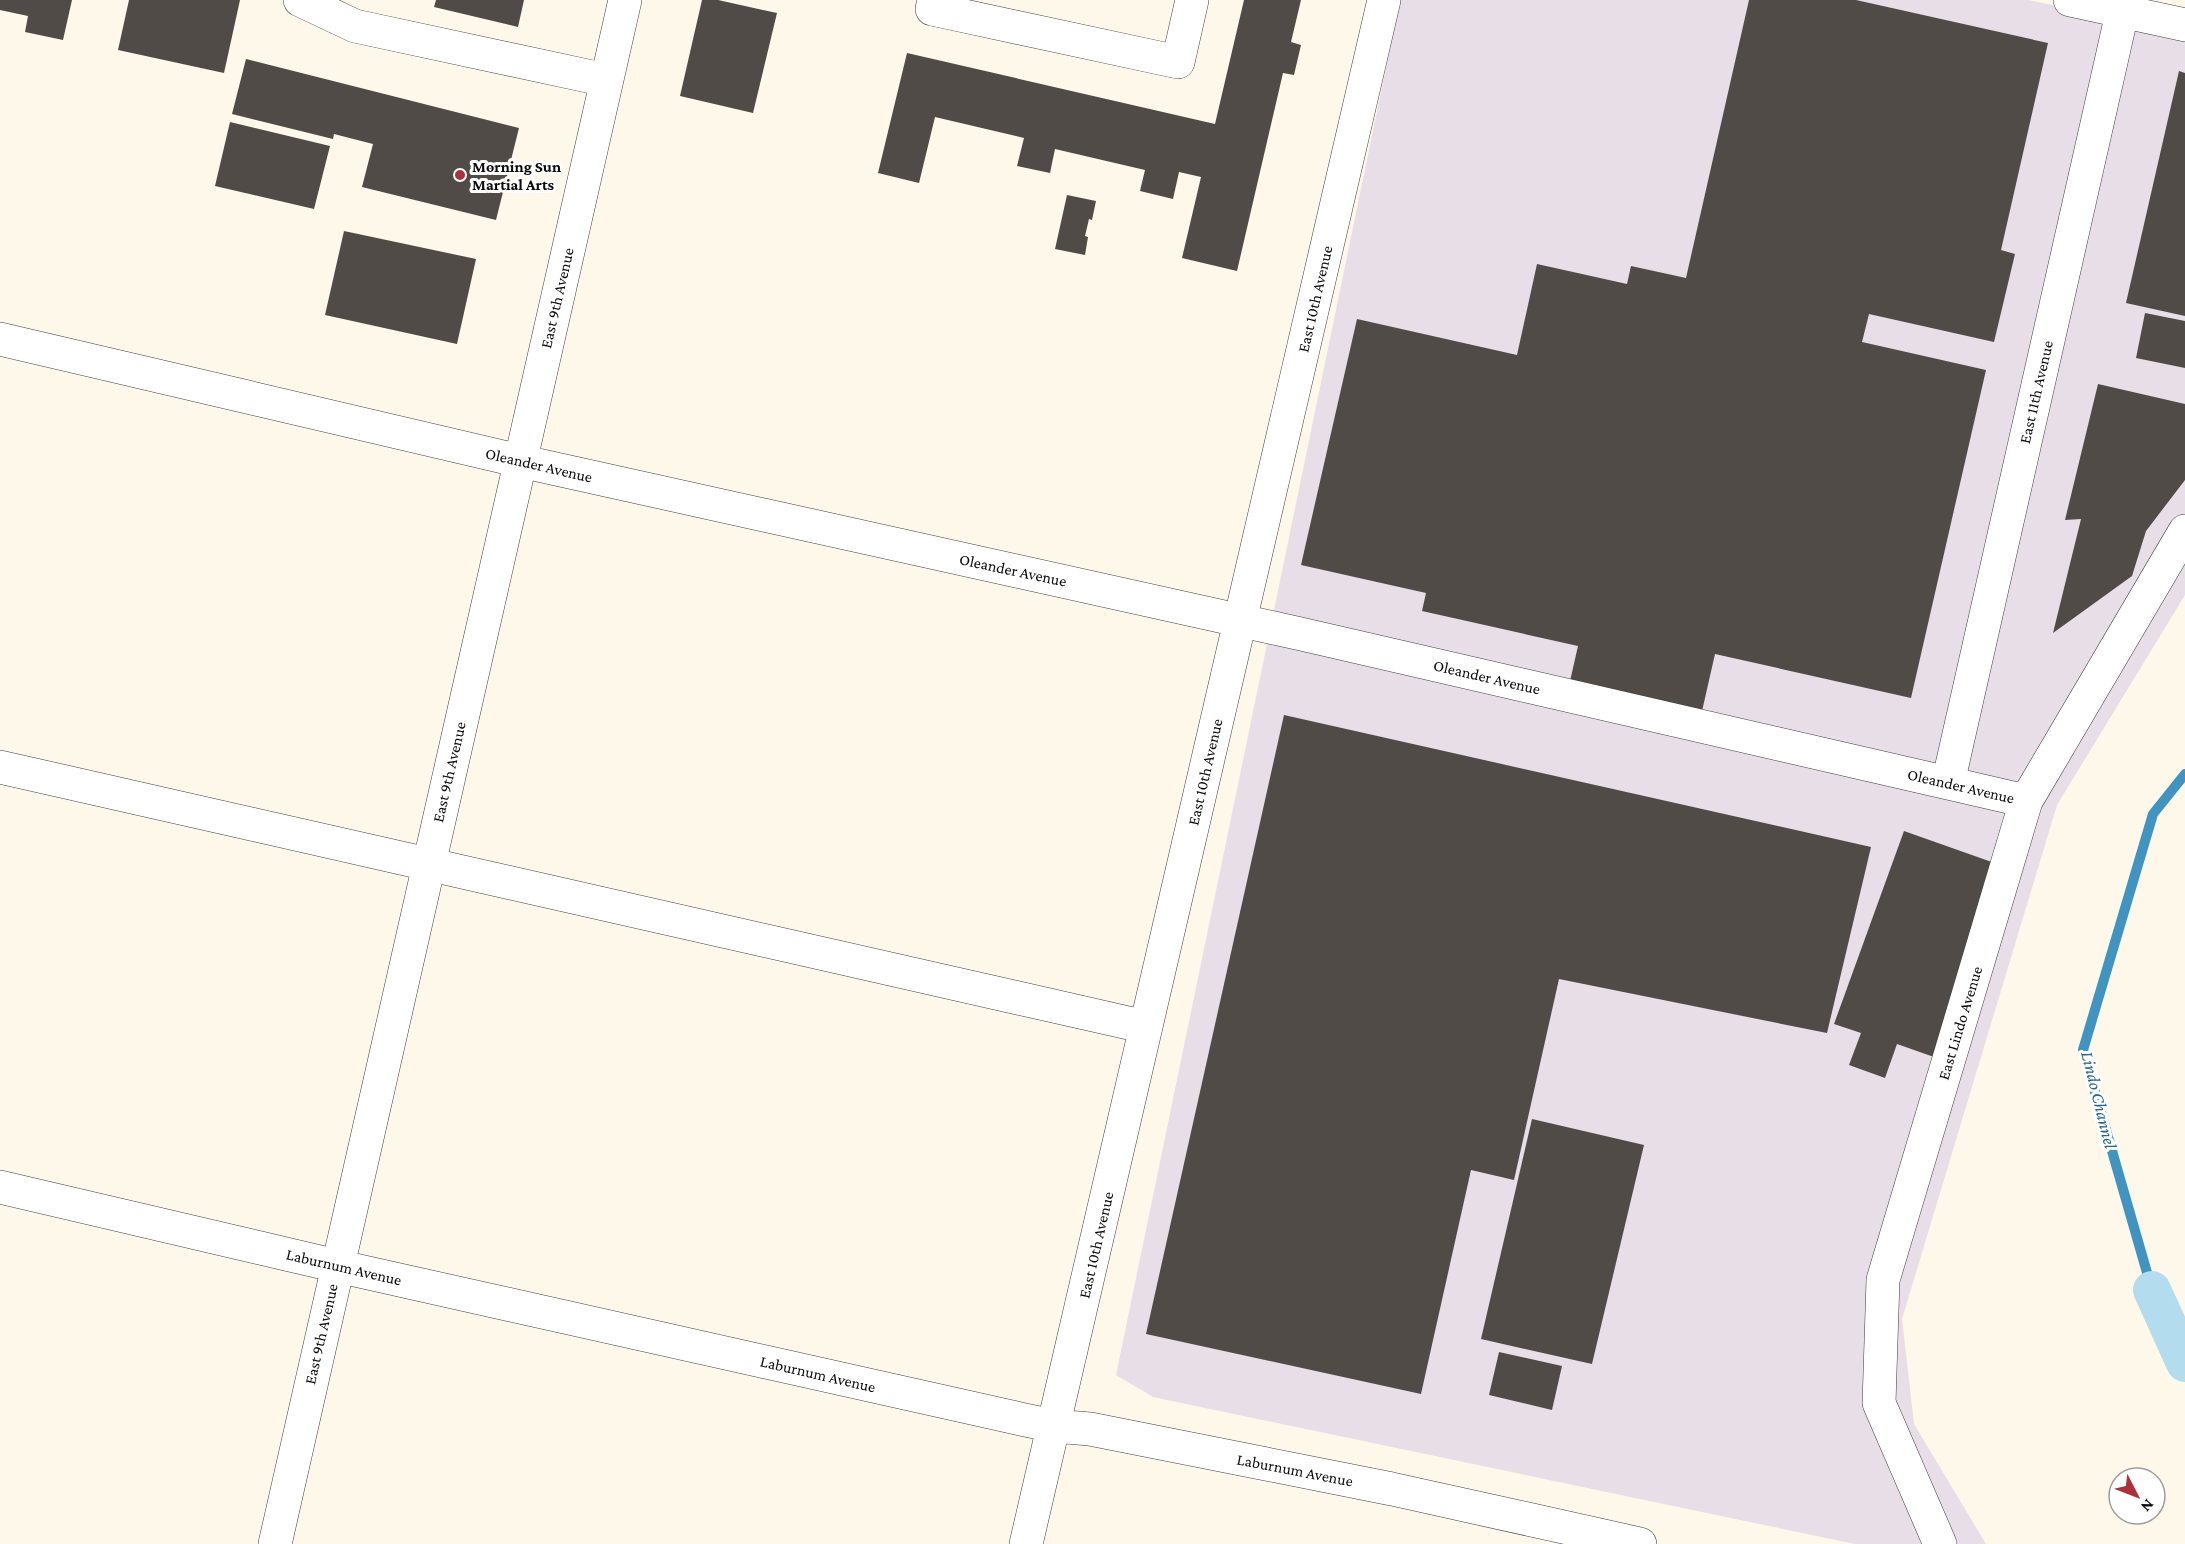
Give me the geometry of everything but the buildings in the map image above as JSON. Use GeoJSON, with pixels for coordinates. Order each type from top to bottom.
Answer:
{"type":"FeatureCollection","features":[{"type":"Feature","properties":{"kind":"street"},"geometry":{"type":"LineString","coordinates":[[300,0],[355,26],[606,80]]}},
{"type":"Feature","properties":{"kind":"street","name":"East 9th Avenue"},"geometry":{"type":"LineString","coordinates":[[275,1544],[625,0]]}},
{"type":"Feature","properties":{"kind":"street"},"geometry":{"type":"LineString","coordinates":[[934,0],[932,9],[1178,62],[1192,0]]}},
{"type":"Feature","properties":{"kind":"street","name":"East 10th Avenue"},"geometry":{"type":"LineString","coordinates":[[1026,1544],[1384,0]]}},
{"type":"Feature","properties":{"kind":"street"},"geometry":{"type":"LineString","coordinates":[[2070,0],[2124,6],[2185,25]]}},
{"type":"Feature","properties":{"kind":"street","name":"East 11th Avenue"},"geometry":{"type":"LineString","coordinates":[[1947,783],[2124,6]]}},
{"type":"Feature","properties":{"kind":"street","name":"Oleander Avenue"},"geometry":{"type":"LineString","coordinates":[[0,339],[520,461],[1240,621],[2026,801]]}},
{"type":"Feature","properties":{"kind":"street","name":"East Lindo Avenue"},"geometry":{"type":"LineString","coordinates":[[1941,1544],[1879,1404],[1883,1280],[2026,801],[2185,531]]}},
{"type":"Feature","properties":{"kind":"street"},"geometry":{"type":"LineString","coordinates":[[0,767],[1146,1027]]}},
{"type":"Feature","properties":{"kind":"street","name":"Laburnum Avenue"},"geometry":{"type":"LineString","coordinates":[[0,1187],[337,1266],[1054,1426],[1090,1429],[1380,1487],[1640,1544]]}},
{"type":"Feature","properties":{"kind":"shaded area"},"geometry":{"type":"Polygon","coordinates":[[[1400,0],[2028,0],[2185,33],[2185,595],[2057,805],[1902,1319],[1914,1424],[1986,1544],[1855,1544],[1153,1397],[1116,1375],[1400,0]]]}},
{"type":"Feature","properties":{"kind":"waterway","name":"Lindo Channel"},"geometry":{"type":"LineString","coordinates":[[2152,1290],[2083,1050],[2153,814],[2185,774]]}},
{"type":"Feature","properties":{"kind":"waterway","name":"Lindo Channel"},"geometry":{"type":"LineString","coordinates":[[2152,1290],[2185,1363]]}},
{"type":"Feature","properties":{"kind":"place","name":"Morning Sun Martial Arts"},"geometry":{"type":"Point","coordinates":[460,175]}}]}
